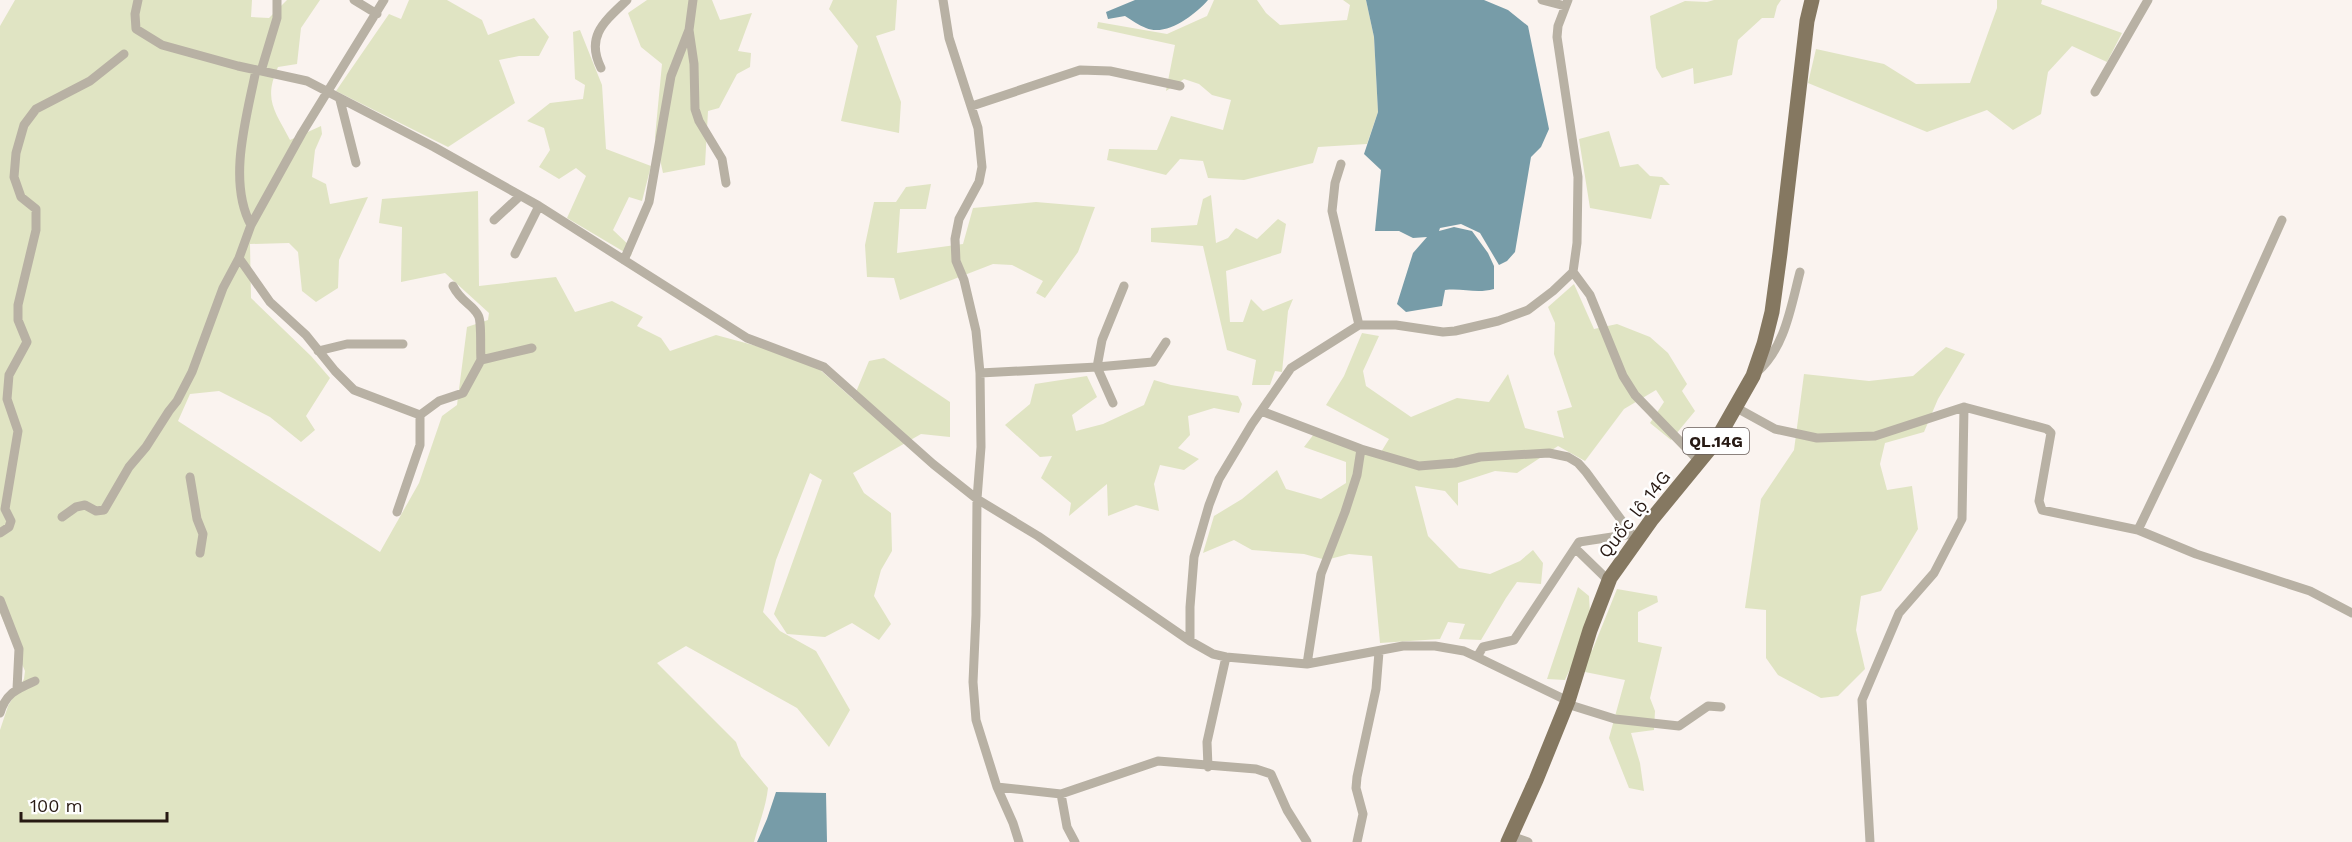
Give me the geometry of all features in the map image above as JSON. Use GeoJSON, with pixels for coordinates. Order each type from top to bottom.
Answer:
{"type":"FeatureCollection","features":[{"type":"Feature","properties":{"kind":"main road","name":"Quốc lộ 14G"},"geometry":{"type":"LineString","coordinates":[[1509,839],[1536,780],[1567,702],[1590,630],[1609,581],[1634,537],[1716,441],[1753,376],[1772,312],[1812,0]]}},
{"type":"Feature","properties":{"kind":"street"},"geometry":{"type":"LineString","coordinates":[[138,0],[135,14],[136,29],[162,45],[307,81],[434,147],[539,206],[747,338],[824,367],[976,499],[1038,536],[1190,642],[1213,654],[1307,664],[1403,646],[1435,646],[1464,651],[1567,702],[1615,719],[1679,726],[1708,706],[1721,707]]}},
{"type":"Feature","properties":{"kind":"street"},"geometry":{"type":"LineString","coordinates":[[251,225],[246,217],[238,167],[259,70],[277,18],[277,0]]}},
{"type":"Feature","properties":{"kind":"street"},"geometry":{"type":"LineString","coordinates":[[354,0],[377,14]]}},
{"type":"Feature","properties":{"kind":"street"},"geometry":{"type":"LineString","coordinates":[[62,517],[75,507],[85,505],[96,511],[104,510],[129,467],[146,447],[177,401],[192,372],[223,288],[239,258],[251,225],[384,0]]}},
{"type":"Feature","properties":{"kind":"street"},"geometry":{"type":"LineString","coordinates":[[601,68],[595,56],[598,31],[627,0]]}},
{"type":"Feature","properties":{"kind":"street"},"geometry":{"type":"LineString","coordinates":[[624,260],[649,202],[671,76],[689,30],[693,0]]}},
{"type":"Feature","properties":{"kind":"street"},"geometry":{"type":"LineString","coordinates":[[943,0],[949,38],[978,128],[982,166],[979,182],[959,219],[955,239],[956,261],[964,280],[976,331],[981,373],[981,447],[976,499],[976,615],[973,682],[975,720],[997,787],[1019,842]]}},
{"type":"Feature","properties":{"kind":"street"},"geometry":{"type":"LineString","coordinates":[[1190,642],[1194,557],[1209,504],[1219,479],[1291,368],[1359,325],[1396,325],[1443,332],[1498,321],[1528,310],[1573,272],[1577,243],[1578,177],[1557,37],[1558,26],[1567,3],[1542,0]]}},
{"type":"Feature","properties":{"kind":"street"},"geometry":{"type":"LineString","coordinates":[[2096,92],[2148,0]]}},
{"type":"Feature","properties":{"kind":"street"},"geometry":{"type":"LineString","coordinates":[[689,30],[694,53],[695,109],[699,121],[722,159],[726,183]]}},
{"type":"Feature","properties":{"kind":"street"},"geometry":{"type":"LineString","coordinates":[[0,533],[9,527],[11,521],[6,509],[18,431],[7,399],[9,375],[27,342],[18,320],[18,305],[36,230],[36,209],[21,197],[14,177],[16,153],[24,125],[36,109],[90,81],[124,54]]}},
{"type":"Feature","properties":{"kind":"street"},"geometry":{"type":"LineString","coordinates":[[972,106],[1080,70],[1110,71],[1179,86]]}},
{"type":"Feature","properties":{"kind":"street"},"geometry":{"type":"LineString","coordinates":[[340,100],[356,163]]}},
{"type":"Feature","properties":{"kind":"street"},"geometry":{"type":"LineString","coordinates":[[1341,164],[1335,183],[1332,212],[1359,325]]}},
{"type":"Feature","properties":{"kind":"street"},"geometry":{"type":"LineString","coordinates":[[494,220],[520,195]]}},
{"type":"Feature","properties":{"kind":"street"},"geometry":{"type":"LineString","coordinates":[[515,254],[539,206]]}},
{"type":"Feature","properties":{"kind":"street"},"geometry":{"type":"LineString","coordinates":[[2138,530],[2216,367],[2282,220]]}},
{"type":"Feature","properties":{"kind":"street"},"geometry":{"type":"LineString","coordinates":[[239,258],[270,302],[306,335],[335,371],[354,390],[420,415]]}},
{"type":"Feature","properties":{"kind":"street"},"geometry":{"type":"LineString","coordinates":[[1573,272],[1590,296],[1623,376],[1635,395],[1700,462]]}},
{"type":"Feature","properties":{"kind":"street"},"geometry":{"type":"LineString","coordinates":[[1753,376],[1768,363],[1778,345],[1800,272]]}},
{"type":"Feature","properties":{"kind":"street"},"geometry":{"type":"LineString","coordinates":[[420,415],[439,401],[463,393],[480,360],[478,342],[481,326],[478,314],[457,295],[453,286]]}},
{"type":"Feature","properties":{"kind":"street"},"geometry":{"type":"LineString","coordinates":[[1113,403],[1097,367],[1102,340],[1124,286]]}},
{"type":"Feature","properties":{"kind":"street"},"geometry":{"type":"LineString","coordinates":[[981,373],[1153,362],[1166,342]]}},
{"type":"Feature","properties":{"kind":"street"},"geometry":{"type":"LineString","coordinates":[[318,351],[347,344],[403,344]]}},
{"type":"Feature","properties":{"kind":"street"},"geometry":{"type":"LineString","coordinates":[[480,360],[532,348]]}},
{"type":"Feature","properties":{"kind":"street"},"geometry":{"type":"LineString","coordinates":[[1735,407],[1784,431],[1817,438],[1846,439],[1875,436],[1964,407],[2047,429],[2051,433],[2038,501],[2042,510],[2138,530],[2196,554],[2317,594],[2352,613]]}},
{"type":"Feature","properties":{"kind":"street"},"geometry":{"type":"LineString","coordinates":[[1870,842],[1862,700],[1899,613],[1934,573],[1962,519],[1964,407]]}},
{"type":"Feature","properties":{"kind":"street"},"geometry":{"type":"LineString","coordinates":[[1261,411],[1361,449],[1419,466],[1515,454],[1549,453],[1568,457],[1586,472],[1634,537]]}},
{"type":"Feature","properties":{"kind":"street"},"geometry":{"type":"LineString","coordinates":[[397,512],[420,445],[420,415]]}},
{"type":"Feature","properties":{"kind":"street"},"geometry":{"type":"LineString","coordinates":[[1307,664],[1321,574],[1346,512],[1357,475],[1361,449]]}},
{"type":"Feature","properties":{"kind":"street"},"geometry":{"type":"LineString","coordinates":[[190,477],[197,519],[203,534],[200,553]]}},
{"type":"Feature","properties":{"kind":"street"},"geometry":{"type":"LineString","coordinates":[[1477,657],[1483,647],[1514,640],[1579,542],[1634,537]]}},
{"type":"Feature","properties":{"kind":"street"},"geometry":{"type":"LineString","coordinates":[[1575,548],[1609,581]]}},
{"type":"Feature","properties":{"kind":"street"},"geometry":{"type":"LineString","coordinates":[[0,600],[19,649],[17,689]]}},
{"type":"Feature","properties":{"kind":"street"},"geometry":{"type":"LineString","coordinates":[[1357,842],[1363,814],[1356,788],[1357,777],[1376,689],[1379,652]]}},
{"type":"Feature","properties":{"kind":"street"},"geometry":{"type":"LineString","coordinates":[[1208,767],[1208,736],[1220,693],[1226,657]]}},
{"type":"Feature","properties":{"kind":"street"},"geometry":{"type":"LineString","coordinates":[[0,713],[4,700],[17,689],[35,681]]}},
{"type":"Feature","properties":{"kind":"street"},"geometry":{"type":"LineString","coordinates":[[997,787],[1061,794],[1158,761],[1208,767],[1256,769],[1271,774],[1287,810],[1307,842]]}},
{"type":"Feature","properties":{"kind":"street"},"geometry":{"type":"LineString","coordinates":[[1061,794],[1069,835],[1075,842]]}},
{"type":"Feature","properties":{"kind":"street"},"geometry":{"type":"LineString","coordinates":[[1509,839],[1528,842]]}},
{"type":"Feature","properties":{"kind":"green space"},"geometry":{"type":"Polygon","coordinates":[[[15,0],[252,0],[251,17],[269,18],[287,0],[320,0],[301,28],[297,64],[278,67],[271,88],[271,97],[276,113],[290,140],[321,126],[322,134],[315,150],[312,177],[326,184],[330,204],[368,197],[339,260],[338,288],[316,302],[302,291],[298,252],[289,243],[250,244],[251,298],[311,356],[330,378],[306,416],[315,430],[301,442],[270,417],[219,391],[190,394],[178,421],[380,552],[419,483],[442,416],[457,405],[467,327],[488,320],[489,313],[445,273],[401,282],[402,227],[379,223],[382,199],[478,191],[479,286],[556,277],[575,312],[612,301],[643,317],[637,326],[661,338],[670,351],[716,335],[809,360],[853,399],[869,361],[884,358],[950,402],[950,437],[921,434],[853,473],[864,493],[891,513],[892,551],[881,570],[874,596],[891,624],[879,640],[852,623],[825,637],[787,634],[774,614],[822,480],[810,473],[776,560],[763,612],[780,631],[816,651],[850,710],[829,747],[797,708],[686,646],[657,663],[736,742],[741,756],[768,788],[754,842],[0,842],[0,730],[8,706],[24,679],[25,671],[0,613],[0,26],[15,0]]]}},
{"type":"Feature","properties":{"kind":"green space"},"geometry":{"type":"Polygon","coordinates":[[[409,0],[447,0],[482,20],[488,35],[534,18],[549,37],[539,56],[519,56],[499,60],[515,103],[448,147],[336,91],[389,14],[401,19],[409,0]]]}},
{"type":"Feature","properties":{"kind":"green space"},"geometry":{"type":"Polygon","coordinates":[[[647,0],[712,0],[720,20],[752,13],[738,51],[751,53],[750,67],[737,74],[719,108],[708,111],[705,165],[663,173],[655,137],[662,64],[641,47],[628,13],[647,0]]]}},
{"type":"Feature","properties":{"kind":"green space"},"geometry":{"type":"Polygon","coordinates":[[[833,0],[897,0],[895,30],[876,36],[901,102],[899,133],[841,121],[858,46],[829,9],[833,0]]]}},
{"type":"Feature","properties":{"kind":"green space"},"geometry":{"type":"Polygon","coordinates":[[[1214,0],[1257,0],[1266,13],[1280,25],[1347,20],[1350,5],[1343,0],[1366,0],[1374,37],[1378,112],[1367,144],[1318,147],[1313,163],[1244,180],[1208,178],[1203,161],[1180,159],[1166,175],[1107,160],[1109,149],[1157,150],[1171,116],[1223,130],[1231,100],[1212,95],[1199,84],[1184,79],[1166,91],[1175,45],[1097,28],[1098,22],[1167,34],[1207,16],[1214,0]]]}},
{"type":"Feature","properties":{"kind":"green space"},"geometry":{"type":"Polygon","coordinates":[[[1781,0],[1774,18],[1762,18],[1738,40],[1732,75],[1694,84],[1693,68],[1662,78],[1656,68],[1650,16],[1685,1],[1781,0]]]}},
{"type":"Feature","properties":{"kind":"green space"},"geometry":{"type":"Polygon","coordinates":[[[1997,0],[2042,0],[2041,4],[2122,33],[2107,62],[2072,46],[2048,72],[2041,114],[2013,130],[1987,110],[1927,132],[1808,83],[1816,49],[1884,64],[1916,84],[1970,83],[1997,8],[1997,0]]]}},
{"type":"Feature","properties":{"kind":"green space"},"geometry":{"type":"Polygon","coordinates":[[[580,30],[602,85],[606,149],[651,166],[642,201],[629,197],[613,230],[633,249],[631,256],[567,218],[586,176],[576,168],[559,179],[539,167],[550,150],[544,128],[527,121],[550,103],[583,99],[585,85],[575,79],[573,32],[580,30]]]}},
{"type":"Feature","properties":{"kind":"green space"},"geometry":{"type":"Polygon","coordinates":[[[1609,131],[1620,167],[1638,164],[1650,176],[1662,177],[1670,185],[1660,185],[1651,219],[1590,208],[1579,139],[1609,131]]]}},
{"type":"Feature","properties":{"kind":"green space"},"geometry":{"type":"Polygon","coordinates":[[[931,184],[926,209],[900,209],[897,253],[963,244],[973,208],[1036,202],[1095,207],[1078,252],[1045,298],[1036,293],[1043,281],[1012,265],[993,264],[900,300],[894,278],[867,277],[865,245],[874,202],[896,202],[906,187],[931,184]]]}},
{"type":"Feature","properties":{"kind":"green space"},"geometry":{"type":"Polygon","coordinates":[[[1211,195],[1216,243],[1228,238],[1236,228],[1257,239],[1278,219],[1286,224],[1281,253],[1226,271],[1230,322],[1243,322],[1251,299],[1263,311],[1293,299],[1288,311],[1282,372],[1275,371],[1270,385],[1252,385],[1256,360],[1227,350],[1203,246],[1151,242],[1151,228],[1197,225],[1203,199],[1211,195]]]}},
{"type":"Feature","properties":{"kind":"green space"},"geometry":{"type":"Polygon","coordinates":[[[1574,284],[1594,329],[1617,324],[1650,337],[1668,353],[1687,384],[1682,391],[1695,411],[1671,440],[1650,423],[1664,402],[1656,390],[1624,409],[1585,461],[1558,446],[1517,473],[1495,471],[1458,483],[1458,506],[1445,491],[1415,486],[1428,536],[1459,568],[1490,574],[1520,561],[1533,550],[1543,563],[1541,584],[1517,582],[1481,640],[1459,639],[1465,624],[1448,622],[1440,639],[1380,643],[1372,556],[1349,554],[1326,560],[1304,554],[1252,550],[1234,540],[1203,553],[1214,516],[1242,499],[1277,470],[1286,489],[1321,499],[1346,483],[1346,462],[1304,447],[1314,434],[1378,457],[1389,439],[1326,405],[1344,376],[1362,333],[1379,336],[1363,371],[1366,386],[1411,417],[1457,398],[1489,402],[1508,374],[1525,428],[1564,438],[1557,411],[1572,407],[1554,354],[1555,323],[1548,307],[1574,284]]]}},
{"type":"Feature","properties":{"kind":"green space"},"geometry":{"type":"Polygon","coordinates":[[[1946,347],[1965,354],[1938,399],[1924,432],[1885,443],[1880,464],[1887,490],[1912,486],[1918,529],[1881,591],[1861,596],[1856,630],[1865,669],[1838,696],[1821,698],[1778,675],[1766,658],[1766,610],[1745,608],[1761,499],[1794,450],[1804,374],[1869,381],[1913,376],[1946,347]]]}},
{"type":"Feature","properties":{"kind":"green space"},"geometry":{"type":"Polygon","coordinates":[[[1087,376],[1097,397],[1072,415],[1076,431],[1103,424],[1144,405],[1154,380],[1238,396],[1242,404],[1239,413],[1214,408],[1188,416],[1190,435],[1178,448],[1199,459],[1184,470],[1160,465],[1154,484],[1159,511],[1136,505],[1108,516],[1107,484],[1069,516],[1071,503],[1041,478],[1052,456],[1040,457],[1005,425],[1030,404],[1035,384],[1087,376]]]}},
{"type":"Feature","properties":{"kind":"green space"},"geometry":{"type":"Polygon","coordinates":[[[1578,587],[1589,596],[1592,651],[1617,589],[1657,596],[1658,602],[1638,612],[1638,642],[1662,647],[1650,698],[1655,711],[1654,730],[1631,733],[1640,763],[1644,791],[1629,788],[1609,738],[1625,680],[1570,669],[1565,680],[1547,679],[1578,587]]]}},
{"type":"Feature","properties":{"kind":"water"},"geometry":{"type":"Polygon","coordinates":[[[1135,0],[1208,0],[1188,18],[1162,30],[1146,28],[1125,16],[1108,19],[1106,12],[1135,0]]]}},
{"type":"Feature","properties":{"kind":"water"},"geometry":{"type":"Polygon","coordinates":[[[1366,0],[1484,0],[1508,10],[1528,26],[1549,129],[1541,147],[1531,157],[1515,252],[1507,261],[1499,265],[1480,233],[1461,224],[1440,228],[1439,231],[1454,227],[1472,231],[1488,253],[1494,266],[1494,289],[1445,290],[1442,306],[1406,312],[1397,304],[1413,253],[1427,237],[1413,238],[1399,231],[1375,231],[1381,170],[1364,154],[1378,112],[1374,37],[1366,0]]]}},
{"type":"Feature","properties":{"kind":"water"},"geometry":{"type":"Polygon","coordinates":[[[776,792],[826,793],[827,842],[757,842],[776,792]]]}}]}
